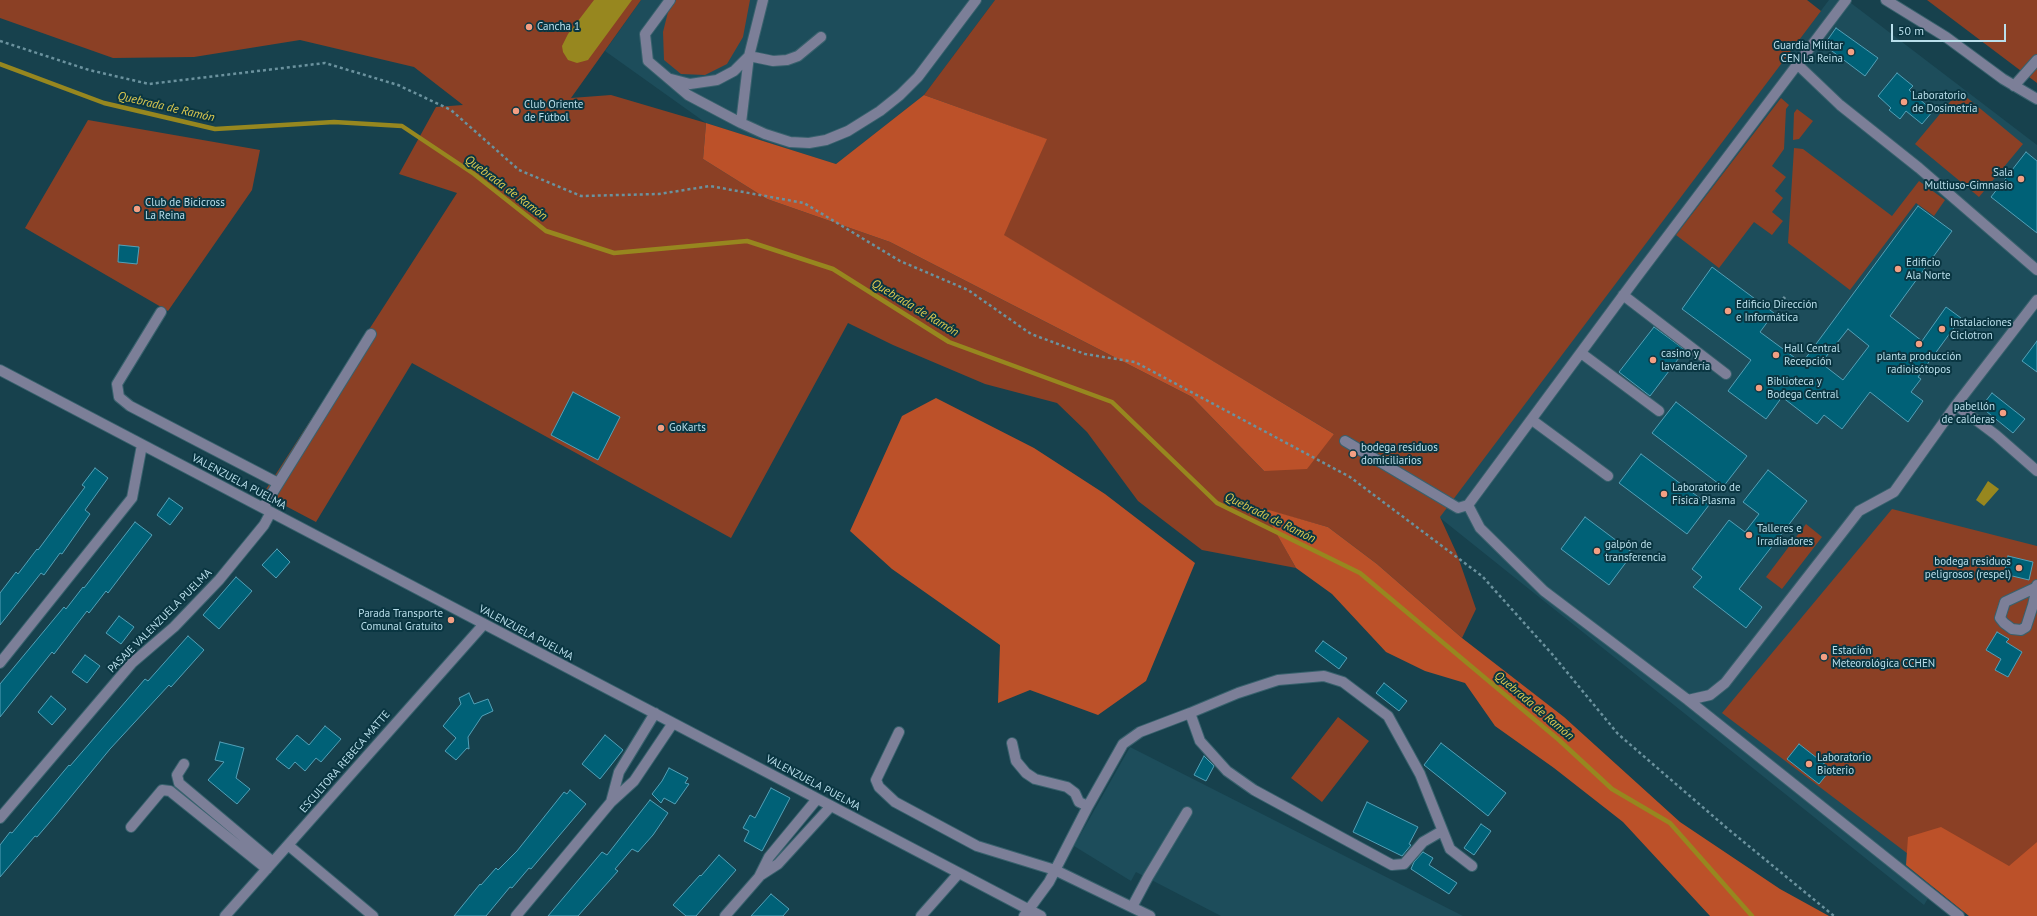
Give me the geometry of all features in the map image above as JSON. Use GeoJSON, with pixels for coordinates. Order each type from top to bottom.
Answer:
{"type":"FeatureCollection","features":[{"type":"Feature","properties":{"kind":"street"},"geometry":{"type":"LineString","coordinates":[[670,0],[645,34],[648,61],[688,95],[741,123],[765,134],[790,142],[809,143],[826,140],[848,131],[880,111],[900,95],[918,77],[976,0]]}},
{"type":"Feature","properties":{"kind":"street"},"geometry":{"type":"LineString","coordinates":[[741,123],[750,56],[763,0]]}},
{"type":"Feature","properties":{"kind":"street"},"geometry":{"type":"LineString","coordinates":[[1345,441],[1458,508],[1468,505],[1623,295],[1846,0]]}},
{"type":"Feature","properties":{"kind":"street"},"geometry":{"type":"LineString","coordinates":[[1886,0],[1946,37],[2014,86],[2037,99]]}},
{"type":"Feature","properties":{"kind":"street"},"geometry":{"type":"LineString","coordinates":[[750,56],[773,61],[787,60],[798,56],[821,37]]}},
{"type":"Feature","properties":{"kind":"street"},"geometry":{"type":"LineString","coordinates":[[668,77],[690,84],[717,80],[734,71],[750,56]]}},
{"type":"Feature","properties":{"kind":"street"},"geometry":{"type":"LineString","coordinates":[[2014,86],[2037,60]]}},
{"type":"Feature","properties":{"kind":"street"},"geometry":{"type":"LineString","coordinates":[[1797,64],[1840,105],[1919,168],[2037,270]]}},
{"type":"Feature","properties":{"kind":"street"},"geometry":{"type":"LineString","coordinates":[[1623,295],[1726,374]]}},
{"type":"Feature","properties":{"kind":"street"},"geometry":{"type":"LineString","coordinates":[[1688,700],[1710,695],[1725,684],[1859,511],[1894,492],[1956,405],[2037,300]]}},
{"type":"Feature","properties":{"kind":"street"},"geometry":{"type":"LineString","coordinates":[[161,312],[117,384],[120,397],[130,406],[278,483]]}},
{"type":"Feature","properties":{"kind":"street","name":"PASAJE VALENZUELA PUELMA"},"geometry":{"type":"LineString","coordinates":[[0,818],[132,663],[174,627],[219,580],[264,525],[267,510],[278,483],[371,334]]}},
{"type":"Feature","properties":{"kind":"street"},"geometry":{"type":"LineString","coordinates":[[1581,353],[1659,411]]}},
{"type":"Feature","properties":{"kind":"street","name":"VALENZUELA PUELMA"},"geometry":{"type":"LineString","coordinates":[[0,370],[959,873],[1027,913],[1041,916]]}},
{"type":"Feature","properties":{"kind":"street"},"geometry":{"type":"LineString","coordinates":[[1956,405],[1996,435],[2037,471]]}},
{"type":"Feature","properties":{"kind":"street"},"geometry":{"type":"LineString","coordinates":[[1532,420],[1608,476]]}},
{"type":"Feature","properties":{"kind":"street"},"geometry":{"type":"LineString","coordinates":[[0,663],[132,498],[142,445]]}},
{"type":"Feature","properties":{"kind":"street"},"geometry":{"type":"LineString","coordinates":[[1468,505],[1480,528],[1544,591],[1688,700],[1959,916]]}},
{"type":"Feature","properties":{"kind":"street","name":"ESCULTORA REBECA MATTE"},"geometry":{"type":"LineString","coordinates":[[225,916],[484,624]]}},
{"type":"Feature","properties":{"kind":"street"},"geometry":{"type":"LineString","coordinates":[[1027,913],[1049,882],[1088,806],[1123,744],[1140,732],[1190,714],[1238,693],[1278,680],[1324,676],[1343,682],[1388,716],[1420,774],[1450,849],[1472,866]]}},
{"type":"Feature","properties":{"kind":"street"},"geometry":{"type":"LineString","coordinates":[[611,802],[619,772],[655,713]]}},
{"type":"Feature","properties":{"kind":"street"},"geometry":{"type":"LineString","coordinates":[[1190,714],[1200,741],[1227,771],[1254,790],[1392,865],[1404,864],[1423,842],[1442,831]]}},
{"type":"Feature","properties":{"kind":"street"},"geometry":{"type":"LineString","coordinates":[[516,916],[611,802],[634,781],[674,723]]}},
{"type":"Feature","properties":{"kind":"street"},"geometry":{"type":"LineString","coordinates":[[899,732],[876,780],[879,787],[895,802],[977,846],[1055,870],[1150,916]]}},
{"type":"Feature","properties":{"kind":"street"},"geometry":{"type":"LineString","coordinates":[[1012,743],[1016,762],[1026,772],[1035,779],[1067,787],[1075,793],[1079,802],[1088,806]]}},
{"type":"Feature","properties":{"kind":"street"},"geometry":{"type":"LineString","coordinates":[[184,764],[177,775],[179,783],[270,866]]}},
{"type":"Feature","properties":{"kind":"street"},"geometry":{"type":"LineString","coordinates":[[131,827],[162,790],[170,791],[270,866]]}},
{"type":"Feature","properties":{"kind":"street"},"geometry":{"type":"LineString","coordinates":[[725,916],[759,877],[769,857],[818,799]]}},
{"type":"Feature","properties":{"kind":"street"},"geometry":{"type":"LineString","coordinates":[[759,877],[778,864],[831,806]]}},
{"type":"Feature","properties":{"kind":"street"},"geometry":{"type":"LineString","coordinates":[[1132,907],[1187,812]]}},
{"type":"Feature","properties":{"kind":"street"},"geometry":{"type":"LineString","coordinates":[[288,845],[373,916]]}},
{"type":"Feature","properties":{"kind":"street"},"geometry":{"type":"LineString","coordinates":[[921,916],[959,873]]}},
{"type":"Feature","properties":{"kind":"path"},"geometry":{"type":"LineString","coordinates":[[0,41],[89,70],[150,84],[325,63],[398,85],[451,110],[519,170],[581,196],[659,194],[710,186],[804,203],[900,261],[968,290],[1031,334],[1086,354],[1135,362],[1350,477],[1482,576],[1552,654],[1618,734],[1728,829],[1834,916]]}},
{"type":"Feature","properties":{"kind":"path"},"geometry":{"type":"LineString","coordinates":[[1783,297],[1798,309]]}},
{"type":"Feature","properties":{"kind":"shaded area"},"geometry":{"type":"Polygon","coordinates":[[[0,0],[641,0],[571,98],[611,95],[706,123],[703,159],[767,199],[890,242],[1192,397],[1264,471],[1334,434],[1003,235],[1046,139],[924,95],[995,0],[1807,0],[1821,11],[1440,517],[1457,554],[1476,609],[1462,638],[1377,564],[1328,527],[1263,509],[1296,568],[1202,550],[1138,501],[1087,432],[1057,403],[985,384],[893,345],[848,323],[731,538],[412,363],[316,522],[263,494],[457,193],[399,174],[436,107],[463,105],[414,67],[300,40],[194,57],[113,58],[0,18],[0,0]]]}},
{"type":"Feature","properties":{"kind":"shaded area"},"geometry":{"type":"Polygon","coordinates":[[[594,0],[632,0],[588,60],[577,63],[568,60],[563,52],[562,46],[568,34],[594,0]]]}},
{"type":"Feature","properties":{"kind":"shaded area"},"geometry":{"type":"Polygon","coordinates":[[[641,0],[995,0],[924,95],[836,164],[706,123],[605,51],[641,0]]]}},
{"type":"Feature","properties":{"kind":"shaded area"},"geometry":{"type":"Polygon","coordinates":[[[676,0],[750,0],[743,37],[727,64],[705,75],[681,74],[664,60],[663,32],[669,8],[676,0]]]}},
{"type":"Feature","properties":{"kind":"shaded area"},"geometry":{"type":"Polygon","coordinates":[[[1829,0],[1847,0],[2037,145],[2037,716],[1924,905],[1439,517],[1829,0]]]}},
{"type":"Feature","properties":{"kind":"shaded area"},"geometry":{"type":"Polygon","coordinates":[[[1927,0],[2037,0],[2037,83],[1927,0]]]}},
{"type":"Feature","properties":{"kind":"shaded area"},"geometry":{"type":"Polygon","coordinates":[[[1959,91],[2023,144],[1979,197],[1915,144],[1959,91]]]}},
{"type":"Feature","properties":{"kind":"shaded area"},"geometry":{"type":"Polygon","coordinates":[[[924,95],[1047,139],[1004,235],[1334,434],[1307,469],[1264,471],[1192,397],[890,242],[767,199],[703,159],[706,123],[836,164],[924,95]]]}},
{"type":"Feature","properties":{"kind":"shaded area"},"geometry":{"type":"Polygon","coordinates":[[[1781,98],[1789,105],[1786,109],[1784,149],[1772,166],[1786,177],[1775,191],[1783,198],[1772,212],[1783,221],[1772,235],[1754,222],[1719,268],[1676,235],[1781,98]]]}},
{"type":"Feature","properties":{"kind":"shaded area"},"geometry":{"type":"Polygon","coordinates":[[[1797,109],[1813,121],[1799,139],[1793,140],[1794,113],[1797,109]]]}},
{"type":"Feature","properties":{"kind":"shaded area","name":"Club de Bicicross La Reina"},"geometry":{"type":"Polygon","coordinates":[[[88,120],[260,150],[252,190],[168,311],[25,228],[88,120]]]}},
{"type":"Feature","properties":{"kind":"shaded area"},"geometry":{"type":"Polygon","coordinates":[[[1794,148],[1803,149],[1892,216],[1919,181],[1945,200],[1934,216],[1916,203],[1850,290],[1788,243],[1794,148]]]}},
{"type":"Feature","properties":{"kind":"shaded area"},"geometry":{"type":"Polygon","coordinates":[[[936,398],[1034,448],[1105,494],[1195,563],[1146,681],[1098,715],[1030,690],[998,703],[1000,645],[892,569],[850,531],[902,416],[936,398]]]}},
{"type":"Feature","properties":{"kind":"shaded area"},"geometry":{"type":"Polygon","coordinates":[[[1988,481],[1999,489],[1984,506],[1976,500],[1988,481]]]}},
{"type":"Feature","properties":{"kind":"shaded area"},"geometry":{"type":"Polygon","coordinates":[[[1262,508],[1328,527],[1377,564],[1462,638],[1564,717],[1680,822],[1780,889],[1829,916],[1710,916],[1623,822],[1554,768],[1495,726],[1465,683],[1425,671],[1386,652],[1332,594],[1296,568],[1262,508]]]}},
{"type":"Feature","properties":{"kind":"shaded area"},"geometry":{"type":"Polygon","coordinates":[[[1892,509],[2037,546],[2037,852],[1990,916],[1722,713],[1892,509]]]}},
{"type":"Feature","properties":{"kind":"shaded area"},"geometry":{"type":"Polygon","coordinates":[[[1806,524],[1822,537],[1782,589],[1766,577],[1806,524]]]}},
{"type":"Feature","properties":{"kind":"shaded area"},"geometry":{"type":"Polygon","coordinates":[[[1338,717],[1369,741],[1322,802],[1291,778],[1338,717]]]}},
{"type":"Feature","properties":{"kind":"shaded area"},"geometry":{"type":"Polygon","coordinates":[[[1130,747],[1463,916],[1221,916],[1136,872],[1131,881],[1074,846],[1130,747]]]}},
{"type":"Feature","properties":{"kind":"shaded area"},"geometry":{"type":"Polygon","coordinates":[[[1941,827],[2009,866],[2037,842],[2037,916],[1969,916],[1906,865],[1908,837],[1941,827]]]}},
{"type":"Feature","properties":{"kind":"building","name":"Guardia Militar CEN La Reina"},"geometry":{"type":"Polygon","coordinates":[[[1836,28],[1878,58],[1865,76],[1824,45],[1836,28]]]}},
{"type":"Feature","properties":{"kind":"building","name":"Laboratorio de Dosimetría"},"geometry":{"type":"Polygon","coordinates":[[[1897,73],[1913,86],[1909,90],[1933,111],[1922,124],[1906,111],[1900,119],[1889,110],[1891,108],[1878,96],[1897,73]]]}},
{"type":"Feature","properties":{"kind":"building","name":"Sala Multiuso-Gimnasio"},"geometry":{"type":"Polygon","coordinates":[[[2026,152],[2037,161],[2037,233],[1991,197],[2026,152]]]}},
{"type":"Feature","properties":{"kind":"building"},"geometry":{"type":"Polygon","coordinates":[[[1918,206],[1952,231],[1890,316],[1922,341],[1946,307],[1961,318],[1918,377],[1921,379],[1911,392],[1923,401],[1908,422],[1870,392],[1842,429],[1824,415],[1817,424],[1782,397],[1766,419],[1728,391],[1751,360],[1682,309],[1712,267],[1774,313],[1760,332],[1802,363],[1918,206]],[[1848,329],[1821,363],[1843,380],[1869,346],[1848,329]]]}},
{"type":"Feature","properties":{"kind":"building"},"geometry":{"type":"Polygon","coordinates":[[[119,245],[139,247],[137,264],[118,262],[119,245]]]}},
{"type":"Feature","properties":{"kind":"building","name":"casino y lavandería"},"geometry":{"type":"Polygon","coordinates":[[[1654,327],[1685,350],[1650,396],[1619,372],[1654,327]]]}},
{"type":"Feature","properties":{"kind":"building"},"geometry":{"type":"Polygon","coordinates":[[[2037,341],[2037,372],[2022,361],[2037,341]]]}},
{"type":"Feature","properties":{"kind":"building"},"geometry":{"type":"Polygon","coordinates":[[[573,392],[620,417],[598,460],[551,435],[573,392]]]}},
{"type":"Feature","properties":{"kind":"building","name":"pabellón de calderas"},"geometry":{"type":"Polygon","coordinates":[[[1992,393],[2025,419],[2013,433],[1981,407],[1992,393]]]}},
{"type":"Feature","properties":{"kind":"building"},"geometry":{"type":"Polygon","coordinates":[[[1676,402],[1747,456],[1723,487],[1652,433],[1676,402]]]}},
{"type":"Feature","properties":{"kind":"building","name":"Laboratorio de Física Plasma"},"geometry":{"type":"Polygon","coordinates":[[[1641,454],[1709,505],[1687,534],[1619,483],[1641,454]]]}},
{"type":"Feature","properties":{"kind":"building"},"geometry":{"type":"Polygon","coordinates":[[[95,468],[108,478],[85,510],[90,514],[62,554],[60,553],[44,575],[41,573],[0,625],[0,593],[16,572],[18,574],[37,549],[38,550],[85,487],[82,485],[95,468]]]}},
{"type":"Feature","properties":{"kind":"building","name":"Talleres e Irradiadores"},"geometry":{"type":"Polygon","coordinates":[[[1768,470],[1807,501],[1739,589],[1762,607],[1746,628],[1693,587],[1702,577],[1692,569],[1729,520],[1745,532],[1759,514],[1743,502],[1768,470]]]}},
{"type":"Feature","properties":{"kind":"building"},"geometry":{"type":"Polygon","coordinates":[[[169,498],[183,508],[170,525],[157,515],[169,498]]]}},
{"type":"Feature","properties":{"kind":"building","name":"galpón de transferencia"},"geometry":{"type":"Polygon","coordinates":[[[1585,517],[1633,553],[1609,585],[1561,549],[1585,517]]]}},
{"type":"Feature","properties":{"kind":"building"},"geometry":{"type":"Polygon","coordinates":[[[135,522],[152,535],[108,593],[106,591],[89,613],[87,611],[54,654],[52,652],[0,717],[0,684],[64,607],[66,609],[83,587],[84,588],[135,522]]]}},
{"type":"Feature","properties":{"kind":"building"},"geometry":{"type":"Polygon","coordinates":[[[277,549],[290,562],[276,578],[262,565],[277,549]]]}},
{"type":"Feature","properties":{"kind":"building","name":"bodega residuos peligrosos (respel)"},"geometry":{"type":"Polygon","coordinates":[[[2008,556],[2033,562],[2029,580],[2004,574],[2008,556]]]}},
{"type":"Feature","properties":{"kind":"building"},"geometry":{"type":"Polygon","coordinates":[[[236,577],[252,591],[219,629],[203,615],[236,577]]]}},
{"type":"Feature","properties":{"kind":"building"},"geometry":{"type":"Polygon","coordinates":[[[119,616],[134,627],[121,644],[106,633],[119,616]]]}},
{"type":"Feature","properties":{"kind":"building"},"geometry":{"type":"Polygon","coordinates":[[[1997,632],[2009,639],[2006,642],[2022,652],[2008,677],[1995,670],[2001,659],[1986,650],[1997,632]]]}},
{"type":"Feature","properties":{"kind":"building"},"geometry":{"type":"Polygon","coordinates":[[[188,636],[204,650],[171,687],[169,685],[110,749],[37,837],[35,836],[0,877],[0,845],[10,832],[12,833],[69,765],[70,766],[145,679],[148,681],[188,636]]]}},
{"type":"Feature","properties":{"kind":"building"},"geometry":{"type":"Polygon","coordinates":[[[1323,641],[1347,658],[1339,669],[1315,651],[1323,641]]]}},
{"type":"Feature","properties":{"kind":"building"},"geometry":{"type":"Polygon","coordinates":[[[85,655],[100,666],[87,683],[72,672],[85,655]]]}},
{"type":"Feature","properties":{"kind":"building"},"geometry":{"type":"Polygon","coordinates":[[[1384,683],[1407,701],[1399,711],[1376,693],[1384,683]]]}},
{"type":"Feature","properties":{"kind":"building"},"geometry":{"type":"Polygon","coordinates":[[[469,693],[474,704],[488,699],[493,711],[482,716],[468,737],[469,749],[467,748],[456,760],[445,751],[456,738],[443,726],[461,704],[459,698],[469,693]]]}},
{"type":"Feature","properties":{"kind":"building"},"geometry":{"type":"Polygon","coordinates":[[[51,696],[66,709],[52,725],[38,712],[51,696]]]}},
{"type":"Feature","properties":{"kind":"building"},"geometry":{"type":"Polygon","coordinates":[[[325,726],[341,739],[321,762],[316,758],[305,771],[295,762],[289,769],[276,759],[297,735],[309,745],[325,726]]]}},
{"type":"Feature","properties":{"kind":"building"},"geometry":{"type":"Polygon","coordinates":[[[605,735],[623,750],[600,779],[582,764],[605,735]]]}},
{"type":"Feature","properties":{"kind":"building"},"geometry":{"type":"Polygon","coordinates":[[[220,742],[244,748],[236,778],[250,789],[237,804],[208,780],[224,762],[215,760],[220,742]]]}},
{"type":"Feature","properties":{"kind":"building"},"geometry":{"type":"Polygon","coordinates":[[[1441,743],[1506,793],[1488,816],[1424,765],[1441,743]]]}},
{"type":"Feature","properties":{"kind":"building","name":"Laboratorio Bioterio"},"geometry":{"type":"Polygon","coordinates":[[[1799,744],[1831,769],[1819,784],[1787,759],[1799,744]]]}},
{"type":"Feature","properties":{"kind":"building"},"geometry":{"type":"Polygon","coordinates":[[[1204,756],[1214,766],[1206,781],[1194,775],[1204,756]]]}},
{"type":"Feature","properties":{"kind":"building"},"geometry":{"type":"Polygon","coordinates":[[[669,768],[688,778],[685,783],[689,784],[675,804],[664,798],[661,803],[652,794],[662,781],[669,768]]]}},
{"type":"Feature","properties":{"kind":"building"},"geometry":{"type":"Polygon","coordinates":[[[771,788],[790,798],[762,851],[744,841],[749,831],[743,828],[750,815],[755,818],[771,788]]]}},
{"type":"Feature","properties":{"kind":"building"},"geometry":{"type":"Polygon","coordinates":[[[570,790],[586,804],[531,869],[529,868],[512,888],[510,887],[486,916],[454,916],[480,884],[481,885],[496,868],[498,870],[517,851],[564,792],[567,794],[570,790]]]}},
{"type":"Feature","properties":{"kind":"building"},"geometry":{"type":"Polygon","coordinates":[[[650,800],[668,813],[653,835],[638,852],[632,849],[615,869],[618,871],[578,916],[548,916],[602,852],[607,855],[650,800]]]}},
{"type":"Feature","properties":{"kind":"building"},"geometry":{"type":"Polygon","coordinates":[[[1367,802],[1418,827],[1409,844],[1411,845],[1402,856],[1353,832],[1367,802]]]}},
{"type":"Feature","properties":{"kind":"building"},"geometry":{"type":"Polygon","coordinates":[[[1481,824],[1491,831],[1474,855],[1464,848],[1481,824]]]}},
{"type":"Feature","properties":{"kind":"building"},"geometry":{"type":"Polygon","coordinates":[[[1423,852],[1433,858],[1429,865],[1457,883],[1449,894],[1411,869],[1414,862],[1423,852]]]}},
{"type":"Feature","properties":{"kind":"building"},"geometry":{"type":"Polygon","coordinates":[[[719,855],[736,870],[696,916],[686,916],[673,905],[719,855]]]}},
{"type":"Feature","properties":{"kind":"building"},"geometry":{"type":"Polygon","coordinates":[[[771,894],[789,909],[783,916],[751,916],[771,894]]]}},
{"type":"Feature","properties":{"kind":"waterway","name":"Quebrada de Ramón"},"geometry":{"type":"LineString","coordinates":[[0,64],[104,103],[215,129],[334,122],[402,126],[474,174],[546,231],[614,253],[747,241],[833,269],[949,342],[1112,402],[1217,503],[1360,573],[1559,740],[1612,789],[1670,823],[1752,916]]}},
{"type":"Feature","properties":{"kind":"place","name":"Cancha 1"},"geometry":{"type":"Point","coordinates":[529,27]}},
{"type":"Feature","properties":{"kind":"place","name":"Guardia Militar CEN La Reina"},"geometry":{"type":"Point","coordinates":[1851,52]}},
{"type":"Feature","properties":{"kind":"place","name":"Laboratorio de Dosimetría"},"geometry":{"type":"Point","coordinates":[1904,102]}},
{"type":"Feature","properties":{"kind":"place","name":"Club Oriente de Fútbol"},"geometry":{"type":"Point","coordinates":[516,111]}},
{"type":"Feature","properties":{"kind":"place","name":"Sala Multiuso-Gimnasio"},"geometry":{"type":"Point","coordinates":[2021,179]}},
{"type":"Feature","properties":{"kind":"place","name":"Club de Bicicross La Reina"},"geometry":{"type":"Point","coordinates":[137,209]}},
{"type":"Feature","properties":{"kind":"place","name":"Edificio Ala Norte"},"geometry":{"type":"Point","coordinates":[1898,269]}},
{"type":"Feature","properties":{"kind":"place","name":"Edificio Dirección e Informática"},"geometry":{"type":"Point","coordinates":[1728,311]}},
{"type":"Feature","properties":{"kind":"place","name":"Instalaciones Ciclotron"},"geometry":{"type":"Point","coordinates":[1942,329]}},
{"type":"Feature","properties":{"kind":"place","name":"planta producción radioisótopos"},"geometry":{"type":"Point","coordinates":[1919,344]}},
{"type":"Feature","properties":{"kind":"place","name":"Hall Central Recepción"},"geometry":{"type":"Point","coordinates":[1776,355]}},
{"type":"Feature","properties":{"kind":"place","name":"casino y lavandería"},"geometry":{"type":"Point","coordinates":[1653,360]}},
{"type":"Feature","properties":{"kind":"place","name":"Biblioteca y Bodega Central"},"geometry":{"type":"Point","coordinates":[1759,388]}},
{"type":"Feature","properties":{"kind":"place","name":"pabellón de calderas"},"geometry":{"type":"Point","coordinates":[2003,413]}},
{"type":"Feature","properties":{"kind":"place","name":"GoKarts"},"geometry":{"type":"Point","coordinates":[661,428]}},
{"type":"Feature","properties":{"kind":"place","name":"bodega residuos domiciliarios"},"geometry":{"type":"Point","coordinates":[1353,454]}},
{"type":"Feature","properties":{"kind":"place","name":"Laboratorio de Física Plasma"},"geometry":{"type":"Point","coordinates":[1664,494]}},
{"type":"Feature","properties":{"kind":"place","name":"Talleres e Irradiadores"},"geometry":{"type":"Point","coordinates":[1749,535]}},
{"type":"Feature","properties":{"kind":"place","name":"galpón de transferencia"},"geometry":{"type":"Point","coordinates":[1597,551]}},
{"type":"Feature","properties":{"kind":"place","name":"bodega residuos peligrosos (respel)"},"geometry":{"type":"Point","coordinates":[2019,568]}},
{"type":"Feature","properties":{"kind":"place","name":"Parada Transporte Comunal Gratuito"},"geometry":{"type":"Point","coordinates":[451,620]}},
{"type":"Feature","properties":{"kind":"place","name":"Estación Meteorológica CCHEN"},"geometry":{"type":"Point","coordinates":[1824,657]}},
{"type":"Feature","properties":{"kind":"place","name":"Laboratorio Bioterio"},"geometry":{"type":"Point","coordinates":[1809,764]}}]}
